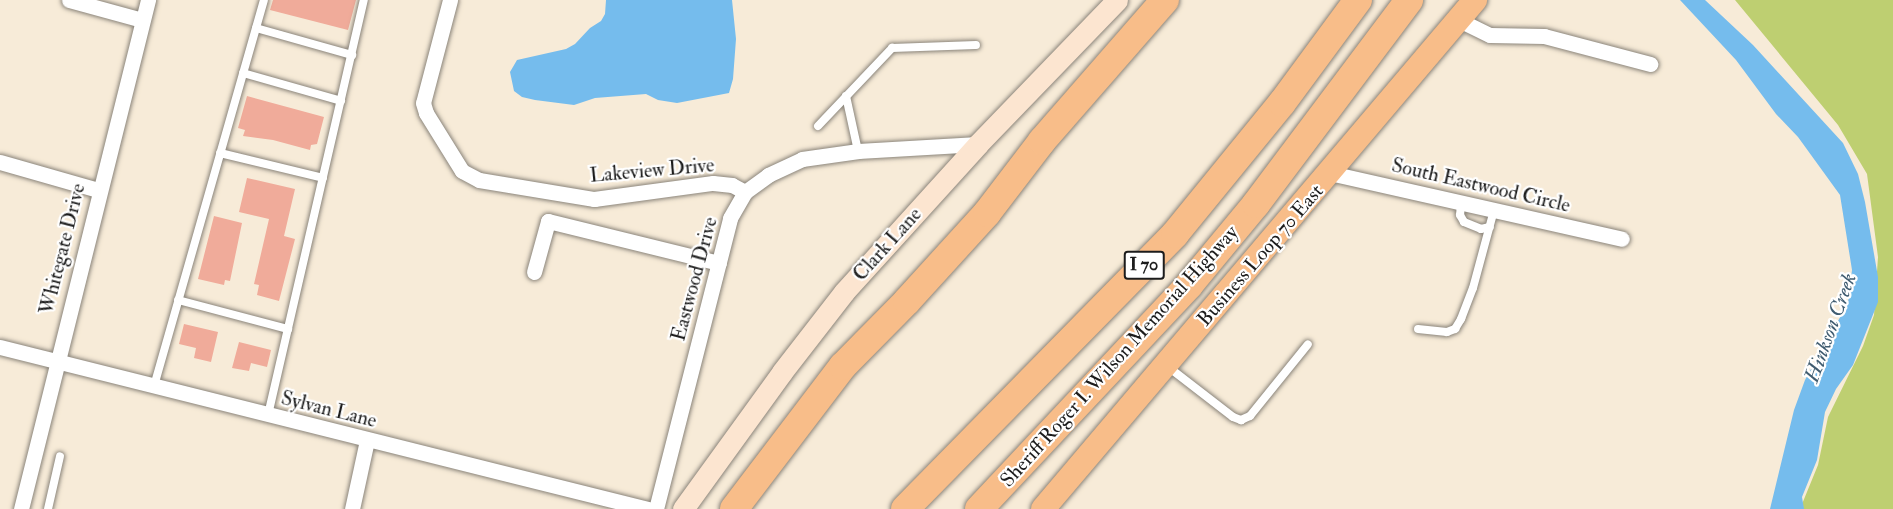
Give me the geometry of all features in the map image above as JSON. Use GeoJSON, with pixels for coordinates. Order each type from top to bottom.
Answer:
{"type":"FeatureCollection","features":[{"type":"Feature","properties":{"kind":"highway"},"geometry":{"type":"LineString","coordinates":[[734,509],[843,366],[907,301],[987,213],[1042,141],[1165,0]]}},
{"type":"Feature","properties":{"kind":"highway","name":"Sheriff Roger I. Wilson Memorial Highway"},"geometry":{"type":"LineString","coordinates":[[905,509],[1175,234],[1282,103],[1358,0]]}},
{"type":"Feature","properties":{"kind":"highway","name":"Sheriff Roger I. Wilson Memorial Highway"},"geometry":{"type":"LineString","coordinates":[[979,509],[1190,285],[1256,204],[1409,0]]}},
{"type":"Feature","properties":{"kind":"main road","name":"Business Loop 70 East"},"geometry":{"type":"LineString","coordinates":[[1043,509],[1475,0]]}},
{"type":"Feature","properties":{"kind":"street"},"geometry":{"type":"LineString","coordinates":[[69,0],[142,20]]}},
{"type":"Feature","properties":{"kind":"street","name":"Whitegate Drive"},"geometry":{"type":"LineString","coordinates":[[21,509],[98,190],[148,0]]}},
{"type":"Feature","properties":{"kind":"street","name":"Lakeview Drive"},"geometry":{"type":"LineString","coordinates":[[450,0],[423,104],[426,113],[462,171],[479,180],[594,199],[713,183],[732,185],[746,192]]}},
{"type":"Feature","properties":{"kind":"street","name":"Clark Lane"},"geometry":{"type":"LineString","coordinates":[[683,509],[782,372],[844,292],[978,144],[1117,0]]}},
{"type":"Feature","properties":{"kind":"street"},"geometry":{"type":"LineString","coordinates":[[1459,20],[1490,35],[1544,36],[1650,64]]}},
{"type":"Feature","properties":{"kind":"street","name":"Eastwood Drive"},"geometry":{"type":"LineString","coordinates":[[656,509],[730,218],[746,192],[768,175],[802,159],[858,151],[978,144]]}},
{"type":"Feature","properties":{"kind":"street"},"geometry":{"type":"LineString","coordinates":[[0,162],[98,190]]}},
{"type":"Feature","properties":{"kind":"street","name":"South Eastwood Circle"},"geometry":{"type":"LineString","coordinates":[[1330,173],[1622,239]]}},
{"type":"Feature","properties":{"kind":"street"},"geometry":{"type":"LineString","coordinates":[[534,272],[548,221],[718,263]]}},
{"type":"Feature","properties":{"kind":"street","name":"Sylvan Lane"},"geometry":{"type":"LineString","coordinates":[[0,347],[648,509]]}},
{"type":"Feature","properties":{"kind":"street"},"geometry":{"type":"LineString","coordinates":[[352,509],[368,440]]}},
{"type":"Feature","properties":{"kind":"lane"},"geometry":{"type":"LineString","coordinates":[[154,386],[264,0]]}},
{"type":"Feature","properties":{"kind":"lane"},"geometry":{"type":"LineString","coordinates":[[268,415],[364,0]]}},
{"type":"Feature","properties":{"kind":"lane"},"geometry":{"type":"LineString","coordinates":[[256,28],[352,55]]}},
{"type":"Feature","properties":{"kind":"lane"},"geometry":{"type":"LineString","coordinates":[[818,126],[892,48],[976,45]]}},
{"type":"Feature","properties":{"kind":"lane"},"geometry":{"type":"LineString","coordinates":[[243,73],[341,101]]}},
{"type":"Feature","properties":{"kind":"lane"},"geometry":{"type":"LineString","coordinates":[[846,96],[858,151]]}},
{"type":"Feature","properties":{"kind":"lane"},"geometry":{"type":"LineString","coordinates":[[220,153],[323,177]]}},
{"type":"Feature","properties":{"kind":"lane"},"geometry":{"type":"LineString","coordinates":[[1461,202],[1460,214],[1464,222],[1481,229],[1490,227]]}},
{"type":"Feature","properties":{"kind":"lane"},"geometry":{"type":"LineString","coordinates":[[1418,329],[1447,332],[1455,329],[1473,288],[1494,210]]}},
{"type":"Feature","properties":{"kind":"lane"},"geometry":{"type":"LineString","coordinates":[[178,300],[288,329]]}},
{"type":"Feature","properties":{"kind":"lane"},"geometry":{"type":"LineString","coordinates":[[1166,366],[1233,417],[1241,420],[1250,416],[1308,344]]}},
{"type":"Feature","properties":{"kind":"lane"},"geometry":{"type":"LineString","coordinates":[[48,509],[60,456]]}},
{"type":"Feature","properties":{"kind":"green space"},"geometry":{"type":"Polygon","coordinates":[[[1735,0],[1893,0],[1893,509],[1800,509],[1818,465],[1828,417],[1863,346],[1874,315],[1878,257],[1867,174],[1838,125],[1735,0]]]}},
{"type":"Feature","properties":{"kind":"water"},"geometry":{"type":"Polygon","coordinates":[[[606,0],[732,0],[736,39],[733,79],[729,93],[677,103],[658,100],[646,94],[595,98],[574,105],[522,97],[514,91],[510,72],[517,60],[566,49],[575,44],[590,28],[601,21],[605,14],[606,0]]]}},
{"type":"Feature","properties":{"kind":"water"},"geometry":{"type":"Polygon","coordinates":[[[1680,0],[1705,0],[1753,45],[1843,143],[1858,174],[1865,202],[1878,277],[1878,302],[1853,365],[1836,389],[1825,412],[1817,460],[1802,497],[1804,509],[1770,509],[1794,410],[1805,380],[1848,303],[1852,270],[1840,195],[1798,137],[1776,114],[1736,60],[1680,0]]]}},
{"type":"Feature","properties":{"kind":"building"},"geometry":{"type":"Polygon","coordinates":[[[273,0],[356,0],[348,30],[270,10],[273,0]]]}},
{"type":"Feature","properties":{"kind":"building"},"geometry":{"type":"Polygon","coordinates":[[[247,96],[324,117],[317,144],[311,145],[310,150],[273,140],[243,136],[245,130],[238,128],[247,96]]]}},
{"type":"Feature","properties":{"kind":"building"},"geometry":{"type":"Polygon","coordinates":[[[247,178],[295,189],[284,236],[295,239],[279,301],[257,295],[259,285],[254,284],[269,219],[239,212],[247,178]]]}},
{"type":"Feature","properties":{"kind":"building"},"geometry":{"type":"Polygon","coordinates":[[[214,216],[242,223],[230,281],[225,280],[224,285],[198,279],[214,216]]]}},
{"type":"Feature","properties":{"kind":"building"},"geometry":{"type":"Polygon","coordinates":[[[184,324],[218,332],[211,362],[194,358],[196,348],[179,344],[184,324]]]}},
{"type":"Feature","properties":{"kind":"building"},"geometry":{"type":"Polygon","coordinates":[[[239,342],[271,350],[267,367],[251,363],[249,371],[232,368],[239,342]]]}},
{"type":"Feature","properties":{"kind":"water label","name":"Hinkson Creek"},"geometry":{"type":"Point","coordinates":[1831,328]}}]}
